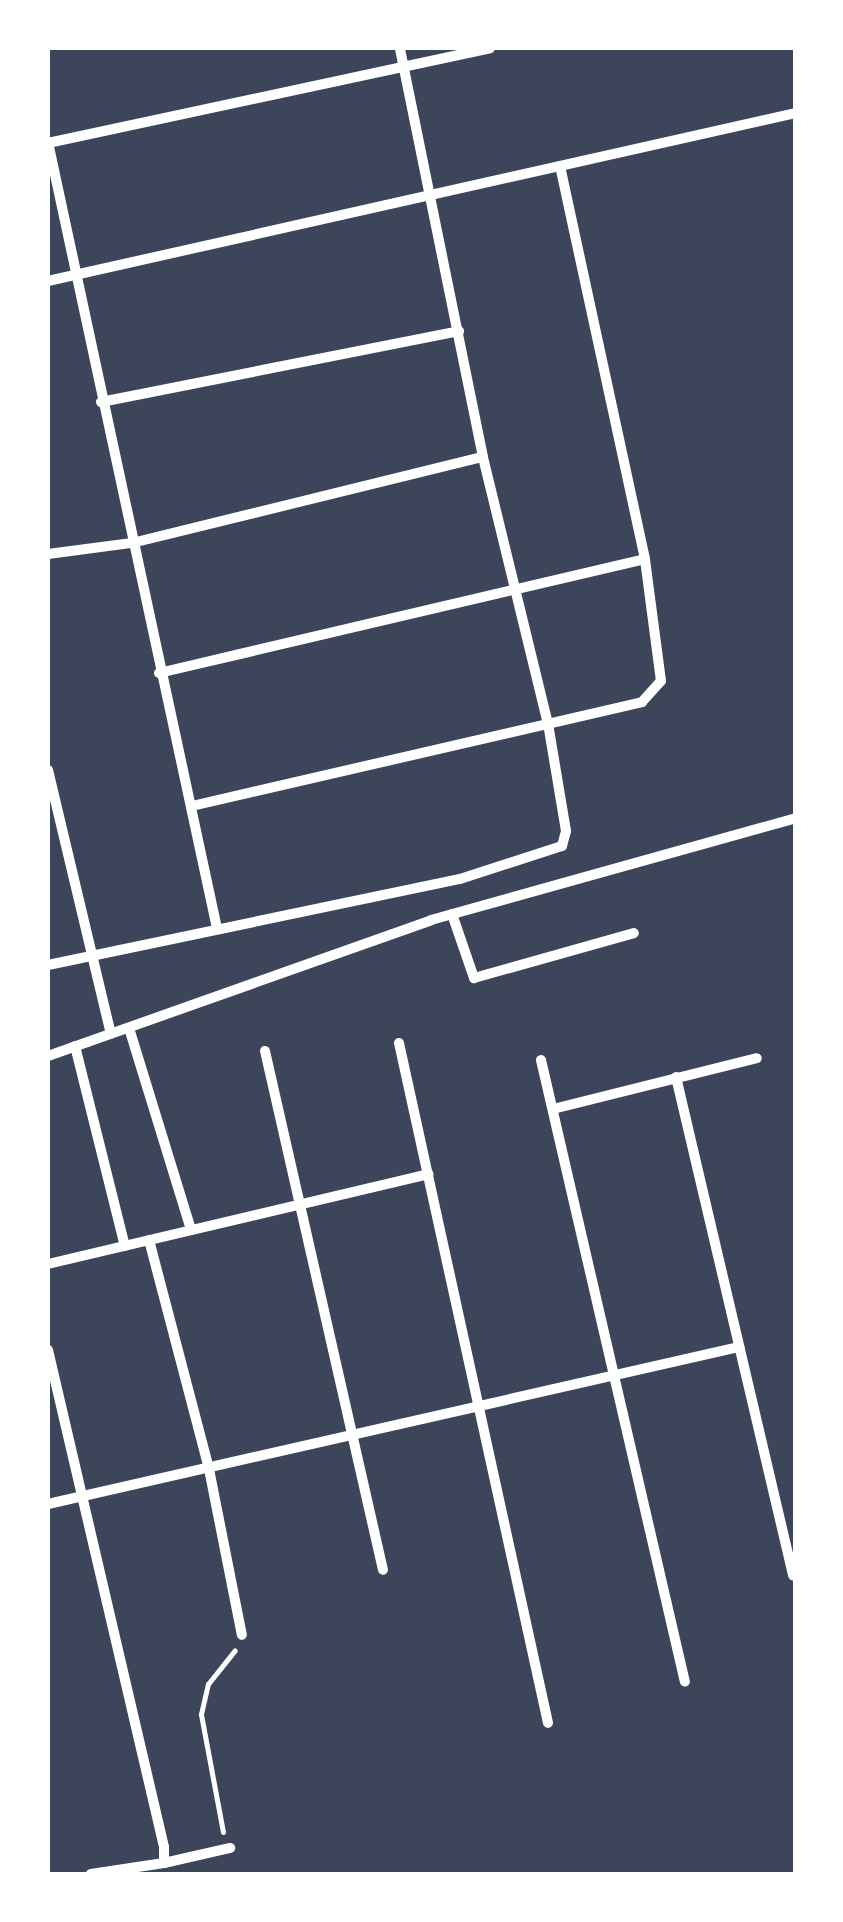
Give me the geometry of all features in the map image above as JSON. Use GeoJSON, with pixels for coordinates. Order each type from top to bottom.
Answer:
{"type":"FeatureCollection","features":[{"type":"Feature","properties":{"kind":"street"},"geometry":{"type":"LineString","coordinates":[[48,965],[460,880],[552,852],[566,830],[548,724],[518,584],[483,457],[400,48]]}},
{"type":"Feature","properties":{"kind":"street"},"geometry":{"type":"LineString","coordinates":[[218,928],[72,275],[48,142],[490,48]]}},
{"type":"Feature","properties":{"kind":"street"},"geometry":{"type":"LineString","coordinates":[[48,281],[562,170],[796,114]]}},
{"type":"Feature","properties":{"kind":"street"},"geometry":{"type":"LineString","coordinates":[[192,806],[642,702],[661,681],[645,560],[562,170]]}},
{"type":"Feature","properties":{"kind":"street"},"geometry":{"type":"LineString","coordinates":[[101,402],[459,331]]}},
{"type":"Feature","properties":{"kind":"street"},"geometry":{"type":"LineString","coordinates":[[48,554],[132,544],[483,457]]}},
{"type":"Feature","properties":{"kind":"street"},"geometry":{"type":"LineString","coordinates":[[159,673],[518,584],[645,560]]}},
{"type":"Feature","properties":{"kind":"street"},"geometry":{"type":"LineString","coordinates":[[48,770],[111,1034]]}},
{"type":"Feature","properties":{"kind":"street"},"geometry":{"type":"LineString","coordinates":[[48,1056],[452,914],[796,818]]}},
{"type":"Feature","properties":{"kind":"street"},"geometry":{"type":"LineString","coordinates":[[452,914],[474,978],[634,933]]}},
{"type":"Feature","properties":{"kind":"street"},"geometry":{"type":"LineString","coordinates":[[129,1028],[191,1230]]}},
{"type":"Feature","properties":{"kind":"street"},"geometry":{"type":"LineString","coordinates":[[399,1042],[548,1723]]}},
{"type":"Feature","properties":{"kind":"street"},"geometry":{"type":"LineString","coordinates":[[75,1046],[125,1246]]}},
{"type":"Feature","properties":{"kind":"street"},"geometry":{"type":"LineString","coordinates":[[265,1051],[383,1570]]}},
{"type":"Feature","properties":{"kind":"street"},"geometry":{"type":"LineString","coordinates":[[553,1109],[757,1058]]}},
{"type":"Feature","properties":{"kind":"street"},"geometry":{"type":"LineString","coordinates":[[541,1060],[685,1682]]}},
{"type":"Feature","properties":{"kind":"street"},"geometry":{"type":"LineString","coordinates":[[676,1077],[793,1575]]}},
{"type":"Feature","properties":{"kind":"street"},"geometry":{"type":"LineString","coordinates":[[48,1264],[429,1174]]}},
{"type":"Feature","properties":{"kind":"street"},"geometry":{"type":"LineString","coordinates":[[150,1240],[209,1469],[242,1635]]}},
{"type":"Feature","properties":{"kind":"street"},"geometry":{"type":"LineString","coordinates":[[48,1504],[353,1438],[738,1347]]}},
{"type":"Feature","properties":{"kind":"street"},"geometry":{"type":"LineString","coordinates":[[48,1350],[164,1863]]}},
{"type":"Feature","properties":{"kind":"street"},"geometry":{"type":"LineString","coordinates":[[91,1874],[230,1848]]}},
{"type":"Feature","properties":{"kind":"path"},"geometry":{"type":"LineString","coordinates":[[230,1848],[219,1824],[201,1714],[208,1684],[242,1635]]}},
{"type":"Feature","properties":{"kind":"shaded area"},"geometry":{"type":"Polygon","coordinates":[[[48,48],[795,48],[795,1874],[48,1874],[48,48]]]}}]}
